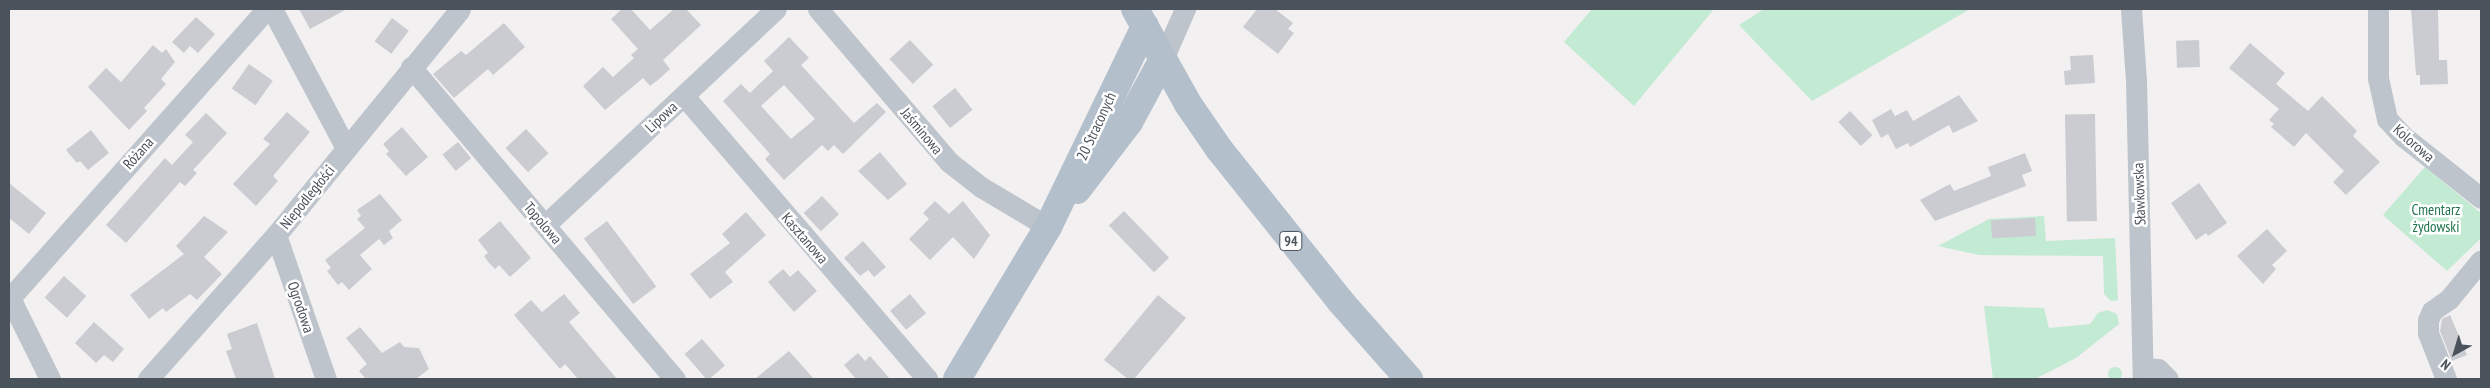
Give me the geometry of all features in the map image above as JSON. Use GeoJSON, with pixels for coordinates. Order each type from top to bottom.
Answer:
{"type":"FeatureCollection","features":[{"type":"Feature","properties":{"kind":"main road","name":"20 Straconych"},"geometry":{"type":"LineString","coordinates":[[957,379],[1014,288],[1048,226],[1126,64],[1145,14]]}},
{"type":"Feature","properties":{"kind":"main road","name":"94"},"geometry":{"type":"LineString","coordinates":[[1145,14],[1163,59],[1188,104],[1242,180],[1409,379]]}},
{"type":"Feature","properties":{"kind":"main road","name":"20 Straconych"},"geometry":{"type":"LineString","coordinates":[[1048,226],[1116,140],[1145,95],[1163,59]]}},
{"type":"Feature","properties":{"kind":"main road"},"geometry":{"type":"LineString","coordinates":[[1126,64],[1145,95]]}},
{"type":"Feature","properties":{"kind":"street","name":"Różana"},"geometry":{"type":"LineString","coordinates":[[9,297],[266,9]]}},
{"type":"Feature","properties":{"kind":"street"},"geometry":{"type":"LineString","coordinates":[[272,9],[346,148]]}},
{"type":"Feature","properties":{"kind":"street","name":"Niepodległości"},"geometry":{"type":"LineString","coordinates":[[148,379],[276,235],[460,9]]}},
{"type":"Feature","properties":{"kind":"street","name":"Lipowa"},"geometry":{"type":"LineString","coordinates":[[544,225],[776,9]]}},
{"type":"Feature","properties":{"kind":"street","name":"Jaśminowa"},"geometry":{"type":"LineString","coordinates":[[818,9],[949,162],[981,187],[1048,226]]}},
{"type":"Feature","properties":{"kind":"street"},"geometry":{"type":"LineString","coordinates":[[1163,59],[1185,9]]}},
{"type":"Feature","properties":{"kind":"street","name":"Sławkowska"},"geometry":{"type":"LineString","coordinates":[[2131,9],[2136,80],[2143,373]]}},
{"type":"Feature","properties":{"kind":"street","name":"Kolorowa"},"geometry":{"type":"LineString","coordinates":[[2378,9],[2378,78],[2387,119],[2404,137],[2481,198]]}},
{"type":"Feature","properties":{"kind":"street","name":"Topolowa"},"geometry":{"type":"LineString","coordinates":[[411,67],[675,379]]}},
{"type":"Feature","properties":{"kind":"street","name":"Kasztanowa"},"geometry":{"type":"LineString","coordinates":[[684,96],[927,379]]}},
{"type":"Feature","properties":{"kind":"street","name":"Ogrodowa"},"geometry":{"type":"LineString","coordinates":[[276,235],[326,379]]}},
{"type":"Feature","properties":{"kind":"street"},"geometry":{"type":"LineString","coordinates":[[2446,379],[2428,333],[2428,320],[2432,311],[2449,299],[2481,260]]}},
{"type":"Feature","properties":{"kind":"street"},"geometry":{"type":"LineString","coordinates":[[9,297],[50,379]]}},
{"type":"Feature","properties":{"kind":"street"},"geometry":{"type":"LineString","coordinates":[[2143,373],[2158,369],[2168,379]]}},
{"type":"Feature","properties":{"kind":"green space"},"geometry":{"type":"Polygon","coordinates":[[[1592,9],[1714,9],[1634,106],[1564,42],[1592,9]]]}},
{"type":"Feature","properties":{"kind":"green space"},"geometry":{"type":"Polygon","coordinates":[[[1764,9],[1970,9],[1812,101],[1739,25],[1764,9]]]}},
{"type":"Feature","properties":{"kind":"green space","name":"Cmentarz żydowski"},"geometry":{"type":"Polygon","coordinates":[[[2425,167],[2481,213],[2481,238],[2447,271],[2383,215],[2425,167]]]}},
{"type":"Feature","properties":{"kind":"green space"},"geometry":{"type":"Polygon","coordinates":[[[2044,216],[2046,241],[2115,238],[2118,300],[2111,301],[2104,294],[2103,256],[1979,255],[1938,246],[1989,219],[2044,216]]]}},
{"type":"Feature","properties":{"kind":"green space"},"geometry":{"type":"Polygon","coordinates":[[[1984,306],[2044,308],[2049,328],[2090,324],[2098,313],[2107,310],[2117,314],[2119,324],[2076,358],[2035,379],[1993,379],[1984,306]]]}},
{"type":"Feature","properties":{"kind":"green space"},"geometry":{"type":"Polygon","coordinates":[[[2115,367],[2120,369],[2122,374],[2120,379],[2115,381],[2110,379],[2108,374],[2110,369],[2115,367]]]}},
{"type":"Feature","properties":{"kind":"building"},"geometry":{"type":"Polygon","coordinates":[[[299,9],[347,9],[310,29],[299,9]]]}},
{"type":"Feature","properties":{"kind":"building"},"geometry":{"type":"Polygon","coordinates":[[[622,9],[631,9],[650,30],[674,9],[686,9],[701,25],[663,60],[670,69],[658,80],[650,86],[643,78],[605,110],[583,86],[603,67],[613,77],[634,58],[631,55],[638,49],[611,19],[622,9]]]}},
{"type":"Feature","properties":{"kind":"building"},"geometry":{"type":"Polygon","coordinates":[[[1257,9],[1275,9],[1293,23],[1288,29],[1294,33],[1278,54],[1243,27],[1257,9]]]}},
{"type":"Feature","properties":{"kind":"building"},"geometry":{"type":"Polygon","coordinates":[[[2411,9],[2438,9],[2439,60],[2447,60],[2448,84],[2420,85],[2420,75],[2416,75],[2411,9]]]}},
{"type":"Feature","properties":{"kind":"building"},"geometry":{"type":"Polygon","coordinates":[[[196,17],[215,34],[198,53],[190,46],[184,53],[172,42],[196,17]]]}},
{"type":"Feature","properties":{"kind":"building"},"geometry":{"type":"Polygon","coordinates":[[[392,18],[409,31],[391,54],[375,41],[392,18]]]}},
{"type":"Feature","properties":{"kind":"building"},"geometry":{"type":"Polygon","coordinates":[[[504,23],[525,47],[493,75],[488,69],[454,98],[433,74],[461,51],[466,55],[504,23]]]}},
{"type":"Feature","properties":{"kind":"building"},"geometry":{"type":"Polygon","coordinates":[[[789,37],[809,58],[801,65],[854,123],[877,103],[886,112],[843,154],[834,145],[828,151],[822,145],[784,180],[765,159],[770,154],[723,101],[741,84],[750,93],[773,71],[764,61],[789,37]],[[784,85],[761,106],[791,139],[815,119],[784,85]]]}},
{"type":"Feature","properties":{"kind":"building"},"geometry":{"type":"Polygon","coordinates":[[[910,40],[933,65],[913,84],[890,59],[910,40]]]}},
{"type":"Feature","properties":{"kind":"building"},"geometry":{"type":"Polygon","coordinates":[[[2199,40],[2200,67],[2177,68],[2176,41],[2199,40]]]}},
{"type":"Feature","properties":{"kind":"building"},"geometry":{"type":"Polygon","coordinates":[[[2250,43],[2285,73],[2276,84],[2308,111],[2322,96],[2357,131],[2353,136],[2380,162],[2346,195],[2333,182],[2344,171],[2306,133],[2294,147],[2271,127],[2274,124],[2269,120],[2279,109],[2229,68],[2250,43]]]}},
{"type":"Feature","properties":{"kind":"building"},"geometry":{"type":"Polygon","coordinates":[[[153,45],[162,53],[166,49],[175,62],[161,79],[166,84],[144,108],[147,111],[129,130],[88,87],[106,68],[121,82],[153,45]]]}},
{"type":"Feature","properties":{"kind":"building"},"geometry":{"type":"Polygon","coordinates":[[[2093,55],[2095,83],[2065,85],[2064,71],[2071,70],[2070,56],[2093,55]]]}},
{"type":"Feature","properties":{"kind":"building"},"geometry":{"type":"Polygon","coordinates":[[[249,64],[273,81],[256,105],[232,89],[249,64]]]}},
{"type":"Feature","properties":{"kind":"building"},"geometry":{"type":"Polygon","coordinates":[[[955,88],[973,110],[950,128],[932,106],[955,88]]]}},
{"type":"Feature","properties":{"kind":"building"},"geometry":{"type":"Polygon","coordinates":[[[1959,95],[1978,121],[1953,133],[1949,125],[1910,147],[1908,143],[1896,149],[1888,134],[1881,138],[1872,120],[1891,109],[1895,116],[1907,110],[1913,121],[1959,95]]]}},
{"type":"Feature","properties":{"kind":"building"},"geometry":{"type":"Polygon","coordinates":[[[1850,111],[1873,135],[1861,146],[1838,122],[1850,111]]]}},
{"type":"Feature","properties":{"kind":"building"},"geometry":{"type":"Polygon","coordinates":[[[287,112],[310,132],[273,176],[278,181],[256,206],[233,184],[270,144],[263,139],[287,112]]]}},
{"type":"Feature","properties":{"kind":"building"},"geometry":{"type":"Polygon","coordinates":[[[206,113],[227,133],[193,170],[197,173],[185,186],[180,182],[126,243],[106,225],[165,158],[172,165],[193,142],[185,135],[206,113]]]}},
{"type":"Feature","properties":{"kind":"building"},"geometry":{"type":"Polygon","coordinates":[[[2095,114],[2097,221],[2067,222],[2065,115],[2095,114]]]}},
{"type":"Feature","properties":{"kind":"building"},"geometry":{"type":"Polygon","coordinates":[[[402,127],[428,157],[406,176],[386,154],[389,151],[383,144],[402,127]]]}},
{"type":"Feature","properties":{"kind":"building"},"geometry":{"type":"Polygon","coordinates":[[[526,129],[549,153],[528,172],[506,148],[526,129]]]}},
{"type":"Feature","properties":{"kind":"building"},"geometry":{"type":"Polygon","coordinates":[[[91,130],[109,153],[88,170],[80,161],[77,163],[66,150],[91,130]]]}},
{"type":"Feature","properties":{"kind":"building"},"geometry":{"type":"Polygon","coordinates":[[[458,142],[471,158],[456,171],[442,155],[458,142]]]}},
{"type":"Feature","properties":{"kind":"building"},"geometry":{"type":"Polygon","coordinates":[[[880,152],[907,184],[888,200],[858,171],[880,152]]]}},
{"type":"Feature","properties":{"kind":"building"},"geometry":{"type":"Polygon","coordinates":[[[2025,153],[2032,171],[2022,175],[2026,186],[1935,221],[1920,200],[1950,184],[1954,191],[1991,176],[1988,167],[2025,153]]]}},
{"type":"Feature","properties":{"kind":"building"},"geometry":{"type":"Polygon","coordinates":[[[9,183],[46,213],[29,234],[9,218],[9,183]]]}},
{"type":"Feature","properties":{"kind":"building"},"geometry":{"type":"Polygon","coordinates":[[[2199,183],[2227,223],[2208,236],[2206,233],[2196,240],[2171,203],[2199,183]]]}},
{"type":"Feature","properties":{"kind":"building"},"geometry":{"type":"Polygon","coordinates":[[[380,194],[402,220],[389,231],[393,238],[384,245],[379,239],[360,255],[372,269],[349,290],[342,282],[338,285],[327,271],[331,268],[325,260],[365,228],[357,219],[361,216],[357,210],[380,194]]]}},
{"type":"Feature","properties":{"kind":"building"},"geometry":{"type":"Polygon","coordinates":[[[822,196],[839,214],[821,231],[804,213],[822,196]]]}},
{"type":"Feature","properties":{"kind":"building"},"geometry":{"type":"Polygon","coordinates":[[[935,201],[949,214],[963,201],[990,235],[974,259],[953,237],[930,260],[909,239],[929,219],[923,213],[935,201]]]}},
{"type":"Feature","properties":{"kind":"building"},"geometry":{"type":"Polygon","coordinates":[[[1124,211],[1169,258],[1154,272],[1109,226],[1124,211]]]}},
{"type":"Feature","properties":{"kind":"building"},"geometry":{"type":"Polygon","coordinates":[[[746,212],[766,235],[725,272],[733,282],[710,299],[690,274],[730,243],[722,234],[746,212]]]}},
{"type":"Feature","properties":{"kind":"building"},"geometry":{"type":"Polygon","coordinates":[[[204,216],[228,232],[204,257],[222,274],[197,300],[190,294],[166,312],[163,308],[149,319],[130,295],[184,254],[176,246],[204,216]]]}},
{"type":"Feature","properties":{"kind":"building"},"geometry":{"type":"Polygon","coordinates":[[[2035,218],[2036,236],[1992,238],[1991,220],[2035,218]]]}},
{"type":"Feature","properties":{"kind":"building"},"geometry":{"type":"Polygon","coordinates":[[[500,221],[531,258],[510,277],[499,265],[495,269],[489,263],[484,256],[488,253],[478,240],[500,221]]]}},
{"type":"Feature","properties":{"kind":"building"},"geometry":{"type":"Polygon","coordinates":[[[607,221],[656,286],[633,304],[584,238],[607,221]]]}},
{"type":"Feature","properties":{"kind":"building"},"geometry":{"type":"Polygon","coordinates":[[[2267,229],[2287,251],[2272,265],[2276,269],[2263,284],[2237,256],[2267,229]]]}},
{"type":"Feature","properties":{"kind":"building"},"geometry":{"type":"Polygon","coordinates":[[[863,241],[886,267],[874,277],[868,270],[860,276],[844,258],[863,241]]]}},
{"type":"Feature","properties":{"kind":"building"},"geometry":{"type":"Polygon","coordinates":[[[783,269],[790,277],[798,270],[817,291],[794,312],[768,282],[783,269]]]}},
{"type":"Feature","properties":{"kind":"building"},"geometry":{"type":"Polygon","coordinates":[[[64,276],[86,296],[67,318],[45,298],[64,276]]]}},
{"type":"Feature","properties":{"kind":"building"},"geometry":{"type":"Polygon","coordinates":[[[564,294],[580,313],[569,322],[617,379],[578,379],[565,364],[560,369],[514,315],[531,300],[542,312],[564,294]]]}},
{"type":"Feature","properties":{"kind":"building"},"geometry":{"type":"Polygon","coordinates":[[[910,294],[926,313],[906,330],[890,311],[910,294]]]}},
{"type":"Feature","properties":{"kind":"building"},"geometry":{"type":"Polygon","coordinates":[[[1158,295],[1186,318],[1134,379],[1128,379],[1104,360],[1158,295]]]}},
{"type":"Feature","properties":{"kind":"building"},"geometry":{"type":"Polygon","coordinates":[[[2450,315],[2467,355],[2452,361],[2440,331],[2442,319],[2450,315]]]}},
{"type":"Feature","properties":{"kind":"building"},"geometry":{"type":"Polygon","coordinates":[[[94,322],[124,349],[113,362],[104,355],[96,363],[75,343],[94,322]]]}},
{"type":"Feature","properties":{"kind":"building"},"geometry":{"type":"Polygon","coordinates":[[[257,323],[275,379],[236,379],[226,351],[232,349],[227,334],[257,323]]]}},
{"type":"Feature","properties":{"kind":"building"},"geometry":{"type":"Polygon","coordinates":[[[360,327],[382,353],[400,342],[404,347],[419,348],[429,369],[416,379],[366,379],[359,371],[367,364],[346,338],[360,327]]]}},
{"type":"Feature","properties":{"kind":"building"},"geometry":{"type":"Polygon","coordinates":[[[702,339],[725,365],[709,379],[706,379],[685,354],[702,339]]]}},
{"type":"Feature","properties":{"kind":"building"},"geometry":{"type":"Polygon","coordinates":[[[789,351],[814,379],[755,379],[789,351]]]}},
{"type":"Feature","properties":{"kind":"building"},"geometry":{"type":"Polygon","coordinates":[[[858,353],[865,361],[870,356],[890,379],[856,379],[844,365],[858,353]]]}}]}
